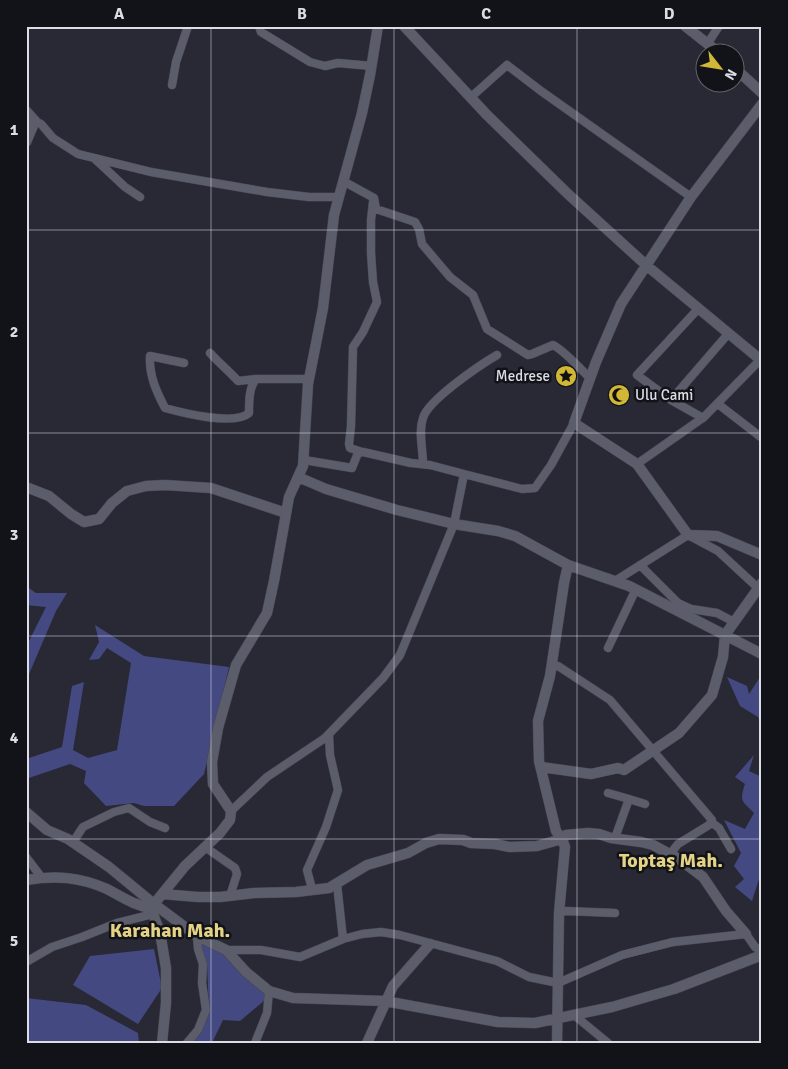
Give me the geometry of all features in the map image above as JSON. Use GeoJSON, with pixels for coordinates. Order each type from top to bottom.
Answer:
{"type":"FeatureCollection","features":[{"type":"Feature","properties":{"kind":"street"},"geometry":{"type":"LineString","coordinates":[[172,85],[176,62],[188,26]]}},
{"type":"Feature","properties":{"kind":"street"},"geometry":{"type":"LineString","coordinates":[[259,26],[261,32],[310,62],[324,66],[338,63],[372,66]]}},
{"type":"Feature","properties":{"kind":"street"},"geometry":{"type":"LineString","coordinates":[[231,812],[213,784],[212,762],[218,728],[236,665],[267,613],[289,496],[303,466],[309,379],[323,308],[334,215],[362,113],[378,26]]}},
{"type":"Feature","properties":{"kind":"street"},"geometry":{"type":"LineString","coordinates":[[404,26],[470,98],[568,194],[698,309],[761,360],[703,418],[637,464]]}},
{"type":"Feature","properties":{"kind":"street"},"geometry":{"type":"LineString","coordinates":[[685,26],[705,42]]}},
{"type":"Feature","properties":{"kind":"street"},"geometry":{"type":"LineString","coordinates":[[709,42],[719,26]]}},
{"type":"Feature","properties":{"kind":"street"},"geometry":{"type":"LineString","coordinates":[[470,98],[507,65],[691,197]]}},
{"type":"Feature","properties":{"kind":"street"},"geometry":{"type":"LineString","coordinates":[[746,78],[762,93]]}},
{"type":"Feature","properties":{"kind":"street"},"geometry":{"type":"LineString","coordinates":[[374,198],[371,220],[371,253],[373,282],[377,302],[363,332],[353,347],[350,448],[522,489],[535,488],[551,465],[574,423],[590,378],[621,304],[691,197],[761,107]]}},
{"type":"Feature","properties":{"kind":"street"},"geometry":{"type":"LineString","coordinates":[[26,111],[35,121],[42,124],[52,138],[78,154],[96,159],[151,172],[267,192],[310,198],[339,196]]}},
{"type":"Feature","properties":{"kind":"street"},"geometry":{"type":"LineString","coordinates":[[26,142],[35,121]]}},
{"type":"Feature","properties":{"kind":"street"},"geometry":{"type":"LineString","coordinates":[[96,159],[125,187],[140,197]]}},
{"type":"Feature","properties":{"kind":"street"},"geometry":{"type":"LineString","coordinates":[[343,181],[374,198]]}},
{"type":"Feature","properties":{"kind":"street"},"geometry":{"type":"LineString","coordinates":[[374,198],[376,209],[414,222],[419,229],[422,244],[450,277],[472,295],[488,329],[528,355],[553,345],[561,349],[569,360],[590,378]]}},
{"type":"Feature","properties":{"kind":"street"},"geometry":{"type":"LineString","coordinates":[[698,309],[637,375],[672,400],[703,418]]}},
{"type":"Feature","properties":{"kind":"street"},"geometry":{"type":"LineString","coordinates":[[672,400],[728,334]]}},
{"type":"Feature","properties":{"kind":"street"},"geometry":{"type":"LineString","coordinates":[[210,353],[238,381],[309,379]]}},
{"type":"Feature","properties":{"kind":"street"},"geometry":{"type":"LineString","coordinates":[[423,464],[420,430],[423,415],[454,384],[497,355]]}},
{"type":"Feature","properties":{"kind":"street"},"geometry":{"type":"LineString","coordinates":[[184,363],[150,356],[153,383],[165,408],[179,412],[223,418],[244,417],[249,412],[250,393],[253,382],[256,379]]}},
{"type":"Feature","properties":{"kind":"street"},"geometry":{"type":"LineString","coordinates":[[718,404],[762,438]]}},
{"type":"Feature","properties":{"kind":"street"},"geometry":{"type":"LineString","coordinates":[[541,767],[591,774],[618,768],[624,770],[680,733],[712,695],[723,657],[726,635],[761,588],[718,551],[688,535],[637,464],[574,423]]}},
{"type":"Feature","properties":{"kind":"street"},"geometry":{"type":"LineString","coordinates":[[304,460],[352,468],[358,453],[362,452]]}},
{"type":"Feature","properties":{"kind":"street"},"geometry":{"type":"LineString","coordinates":[[26,962],[52,946],[82,937],[154,909],[162,894],[185,866],[220,833],[230,820],[231,812],[267,777],[329,735],[383,678],[400,655],[454,524],[464,474]]}},
{"type":"Feature","properties":{"kind":"street"},"geometry":{"type":"LineString","coordinates":[[298,477],[396,510],[454,524],[508,533],[568,565],[636,589],[762,654]]}},
{"type":"Feature","properties":{"kind":"street"},"geometry":{"type":"LineString","coordinates":[[26,487],[49,496],[84,522],[99,519],[112,503],[127,491],[146,486],[165,485],[211,488],[286,513]]}},
{"type":"Feature","properties":{"kind":"street"},"geometry":{"type":"LineString","coordinates":[[616,581],[688,535],[717,536],[762,555]]}},
{"type":"Feature","properties":{"kind":"street"},"geometry":{"type":"LineString","coordinates":[[557,1043],[559,913],[565,847],[556,831],[539,761],[538,721],[552,667],[568,565]]}},
{"type":"Feature","properties":{"kind":"street"},"geometry":{"type":"LineString","coordinates":[[640,565],[678,602],[691,610],[717,612],[734,622]]}},
{"type":"Feature","properties":{"kind":"street"},"geometry":{"type":"LineString","coordinates":[[608,648],[636,589]]}},
{"type":"Feature","properties":{"kind":"street"},"geometry":{"type":"LineString","coordinates":[[552,667],[558,666],[610,700],[712,820],[711,822],[719,828],[731,849]]}},
{"type":"Feature","properties":{"kind":"street"},"geometry":{"type":"LineString","coordinates":[[312,890],[306,870],[326,827],[338,790],[330,755],[329,735]]}},
{"type":"Feature","properties":{"kind":"street"},"geometry":{"type":"LineString","coordinates":[[608,793],[645,804]]}},
{"type":"Feature","properties":{"kind":"street"},"geometry":{"type":"LineString","coordinates":[[615,838],[630,799]]}},
{"type":"Feature","properties":{"kind":"street"},"geometry":{"type":"LineString","coordinates":[[73,842],[82,827],[114,812],[129,808],[150,822],[165,828]]}},
{"type":"Feature","properties":{"kind":"street"},"geometry":{"type":"LineString","coordinates":[[26,812],[47,830],[73,842],[109,867],[154,909],[197,936],[226,950],[246,972],[269,991],[293,998],[385,1001],[498,1022],[535,1023],[612,1007],[674,989],[762,955]]}},
{"type":"Feature","properties":{"kind":"street"},"geometry":{"type":"LineString","coordinates":[[670,854],[678,844],[711,822]]}},
{"type":"Feature","properties":{"kind":"street"},"geometry":{"type":"LineString","coordinates":[[162,894],[198,897],[230,896],[328,888],[367,865],[408,853],[426,843],[439,840],[463,840],[471,843],[510,847],[537,846],[562,840],[566,834],[599,834],[653,845],[689,865],[703,878],[755,947],[762,951]]}},
{"type":"Feature","properties":{"kind":"street"},"geometry":{"type":"LineString","coordinates":[[205,846],[235,868],[237,874],[230,896]]}},
{"type":"Feature","properties":{"kind":"street"},"geometry":{"type":"LineString","coordinates":[[26,857],[42,878]]}},
{"type":"Feature","properties":{"kind":"street"},"geometry":{"type":"LineString","coordinates":[[26,880],[55,876],[84,881],[108,890],[138,906],[154,909]]}},
{"type":"Feature","properties":{"kind":"street"},"geometry":{"type":"LineString","coordinates":[[337,884],[342,939]]}},
{"type":"Feature","properties":{"kind":"street"},"geometry":{"type":"LineString","coordinates":[[154,909],[166,968],[166,1003],[162,1043]]}},
{"type":"Feature","properties":{"kind":"street"},"geometry":{"type":"LineString","coordinates":[[559,913],[566,911],[615,913]]}},
{"type":"Feature","properties":{"kind":"street"},"geometry":{"type":"LineString","coordinates":[[226,950],[261,950],[300,957],[342,939],[381,932],[400,935],[497,961],[529,977],[558,983],[622,955],[673,942],[746,934]]}},
{"type":"Feature","properties":{"kind":"street"},"geometry":{"type":"LineString","coordinates":[[187,1043],[198,1030],[206,1010],[202,983],[204,964],[198,948],[197,936]]}},
{"type":"Feature","properties":{"kind":"street"},"geometry":{"type":"LineString","coordinates":[[367,1043],[393,986],[430,944]]}},
{"type":"Feature","properties":{"kind":"street"},"geometry":{"type":"LineString","coordinates":[[255,1043],[267,1013],[269,991]]}},
{"type":"Feature","properties":{"kind":"street"},"geometry":{"type":"LineString","coordinates":[[574,1015],[608,1043]]}},
{"type":"Feature","properties":{"kind":"shaded area"},"geometry":{"type":"Polygon","coordinates":[[[26,586],[36,593],[67,593],[56,611],[26,681],[26,647],[46,607],[26,605],[26,586]]]}},
{"type":"Feature","properties":{"kind":"shaded area"},"geometry":{"type":"Polygon","coordinates":[[[95,625],[144,656],[229,667],[204,774],[174,806],[144,806],[134,803],[106,806],[84,783],[86,771],[70,764],[26,779],[26,759],[62,747],[72,686],[84,682],[73,750],[88,758],[117,750],[131,663],[107,648],[99,659],[89,660],[99,642],[95,625]]]}},
{"type":"Feature","properties":{"kind":"shaded area"},"geometry":{"type":"Polygon","coordinates":[[[762,674],[762,726],[758,717],[740,706],[727,677],[747,686],[749,694],[762,674]]]}},
{"type":"Feature","properties":{"kind":"shaded area"},"geometry":{"type":"Polygon","coordinates":[[[754,755],[749,771],[762,777],[762,877],[760,876],[752,901],[735,887],[744,879],[734,866],[741,853],[724,820],[745,829],[754,813],[742,798],[745,784],[735,777],[754,755]]]}},
{"type":"Feature","properties":{"kind":"shaded area"},"geometry":{"type":"Polygon","coordinates":[[[197,940],[226,950],[269,991],[265,1000],[240,1021],[223,1020],[212,1043],[192,1043],[209,1011],[207,964],[197,940]]]}},
{"type":"Feature","properties":{"kind":"shaded area"},"geometry":{"type":"Polygon","coordinates":[[[154,949],[162,988],[138,1024],[73,985],[90,956],[154,949]]]}},
{"type":"Feature","properties":{"kind":"shaded area"},"geometry":{"type":"Polygon","coordinates":[[[26,998],[86,1005],[138,1033],[139,1043],[26,1043],[26,998]]]}},
{"type":"Feature","properties":{"kind":"place","name":"Medrese"},"geometry":{"type":"Point","coordinates":[566,376]}},
{"type":"Feature","properties":{"kind":"place","name":"Ulu Cami"},"geometry":{"type":"Point","coordinates":[619,395]}},
{"type":"Feature","properties":{"kind":"district","name":"Toptaş Mah."},"geometry":{"type":"Point","coordinates":[671,860]}},
{"type":"Feature","properties":{"kind":"district","name":"Karahan Mah."},"geometry":{"type":"Point","coordinates":[170,930]}}]}
